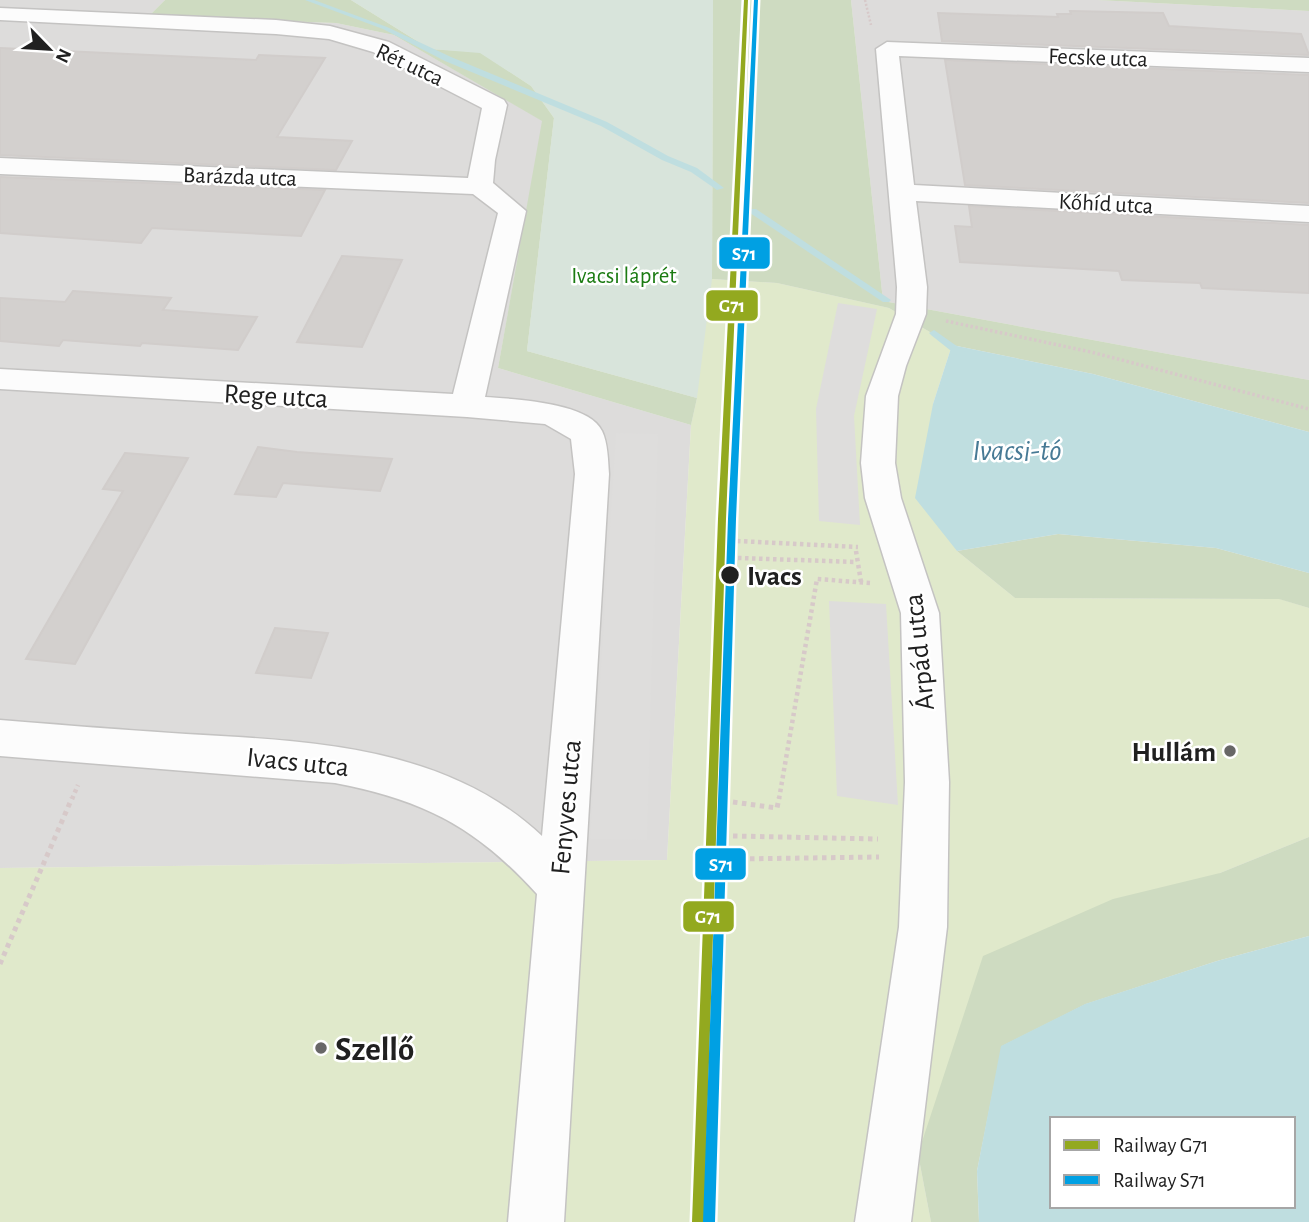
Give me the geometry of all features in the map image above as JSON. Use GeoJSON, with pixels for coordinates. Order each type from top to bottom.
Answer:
{"type":"FeatureCollection","features":[{"type":"Feature","properties":{"kind":"street","name":"Rét utca"},"geometry":{"type":"LineString","coordinates":[[0,14],[276,27],[330,33],[382,47],[495,105],[482,160],[480,186]]}},
{"type":"Feature","properties":{"kind":"street","name":"Fecske utca"},"geometry":{"type":"LineString","coordinates":[[887,49],[1309,65]]}},
{"type":"Feature","properties":{"kind":"street","name":"Árpád utca"},"geometry":{"type":"LineString","coordinates":[[883,1222],[923,927],[927,782],[920,613],[883,498],[878,463],[882,396],[896,348],[911,314],[912,286],[887,49]]}},
{"type":"Feature","properties":{"kind":"street","name":"Barázda utca"},"geometry":{"type":"LineString","coordinates":[[0,166],[480,186]]}},
{"type":"Feature","properties":{"kind":"street"},"geometry":{"type":"LineString","coordinates":[[467,406],[512,211],[480,186]]}},
{"type":"Feature","properties":{"kind":"street","name":"Kőhíd utca"},"geometry":{"type":"LineString","coordinates":[[903,192],[1309,214]]}},
{"type":"Feature","properties":{"kind":"street","name":"Rege utca"},"geometry":{"type":"LineString","coordinates":[[0,379],[467,406],[552,414]]}},
{"type":"Feature","properties":{"kind":"street","name":"Fenyves utca"},"geometry":{"type":"LineString","coordinates":[[536,1222],[559,885],[592,474],[587,433],[552,414]]}},
{"type":"Feature","properties":{"kind":"street","name":"Ivacs utca"},"geometry":{"type":"LineString","coordinates":[[0,738],[290,758],[369,769],[429,789],[475,810],[519,841],[559,885]]}},
{"type":"Feature","properties":{"kind":"path"},"geometry":{"type":"LineString","coordinates":[[911,314],[1091,352],[1309,409]]}},
{"type":"Feature","properties":{"kind":"path"},"geometry":{"type":"LineString","coordinates":[[737,541],[855,547],[861,582]]}},
{"type":"Feature","properties":{"kind":"path"},"geometry":{"type":"LineString","coordinates":[[738,558],[857,562]]}},
{"type":"Feature","properties":{"kind":"path"},"geometry":{"type":"LineString","coordinates":[[733,803],[777,808],[817,579],[913,586]]}},
{"type":"Feature","properties":{"kind":"path"},"geometry":{"type":"LineString","coordinates":[[0,964],[96,746]]}},
{"type":"Feature","properties":{"kind":"path"},"geometry":{"type":"LineString","coordinates":[[733,836],[878,839]]}},
{"type":"Feature","properties":{"kind":"path"},"geometry":{"type":"LineString","coordinates":[[732,859],[879,857]]}},
{"type":"Feature","properties":{"kind":"shaded area"},"geometry":{"type":"Polygon","coordinates":[[[0,0],[165,0],[150,15],[336,23],[394,35],[543,121],[498,368],[691,425],[667,860],[0,868],[0,0]]]}},
{"type":"Feature","properties":{"kind":"shaded area"},"geometry":{"type":"Polygon","coordinates":[[[851,0],[1097,0],[1309,11],[1309,380],[883,301],[851,0]]]}},
{"type":"Feature","properties":{"kind":"shaded area"},"geometry":{"type":"Polygon","coordinates":[[[838,303],[877,309],[854,416],[860,525],[819,521],[816,409],[838,303]]]}},
{"type":"Feature","properties":{"kind":"shaded area"},"geometry":{"type":"Polygon","coordinates":[[[616,433],[658,434],[647,840],[590,839],[616,433]]]}},
{"type":"Feature","properties":{"kind":"shaded area"},"geometry":{"type":"Polygon","coordinates":[[[829,601],[886,604],[898,805],[837,796],[829,601]]]}},
{"type":"Feature","properties":{"kind":"green space"},"geometry":{"type":"Polygon","coordinates":[[[165,0],[351,0],[430,49],[480,52],[531,86],[554,118],[527,351],[697,398],[691,425],[498,368],[542,121],[394,35],[336,23],[149,16],[165,0]]]}},
{"type":"Feature","properties":{"kind":"green space"},"geometry":{"type":"Polygon","coordinates":[[[351,0],[713,0],[712,279],[777,283],[889,308],[952,345],[933,404],[957,551],[1015,598],[1280,599],[1309,608],[1309,837],[1220,873],[918,1154],[931,1222],[0,1222],[0,868],[667,860],[691,425],[697,398],[527,351],[554,118],[480,53],[430,49],[351,0]]]}},
{"type":"Feature","properties":{"kind":"green space","name":"Ivacsi láprét"},"geometry":{"type":"Polygon","coordinates":[[[351,0],[713,0],[712,279],[697,398],[527,351],[554,118],[531,86],[480,53],[430,49],[351,0]]]}},
{"type":"Feature","properties":{"kind":"green space"},"geometry":{"type":"Polygon","coordinates":[[[713,0],[851,0],[883,301],[1309,380],[1309,432],[1093,374],[952,345],[889,308],[777,283],[712,279],[713,0]]]}},
{"type":"Feature","properties":{"kind":"green space"},"geometry":{"type":"Polygon","coordinates":[[[1097,0],[1309,0],[1309,11],[1097,0]]]}},
{"type":"Feature","properties":{"kind":"green space"},"geometry":{"type":"Polygon","coordinates":[[[1058,534],[1216,548],[1309,573],[1309,608],[1279,599],[1015,598],[957,551],[1058,534]]]}},
{"type":"Feature","properties":{"kind":"green space"},"geometry":{"type":"Polygon","coordinates":[[[1309,837],[1309,936],[1217,961],[1086,1004],[1002,1046],[977,1171],[979,1222],[931,1222],[918,1154],[983,956],[1113,899],[1220,873],[1309,837]]]}},
{"type":"Feature","properties":{"kind":"water","name":"Ivacsi-tó"},"geometry":{"type":"Polygon","coordinates":[[[952,345],[1093,374],[1309,432],[1309,573],[1216,548],[1058,534],[957,551],[915,498],[933,404],[952,345]]]}},
{"type":"Feature","properties":{"kind":"water"},"geometry":{"type":"Polygon","coordinates":[[[1309,936],[1309,1222],[979,1222],[977,1171],[1001,1046],[1085,1004],[1217,961],[1309,936]]]}},
{"type":"Feature","properties":{"kind":"building"},"geometry":{"type":"Polygon","coordinates":[[[1070,11],[1163,13],[1169,26],[1301,34],[1309,55],[942,41],[938,13],[1058,17],[1057,14],[1071,14],[1070,11]]]}},
{"type":"Feature","properties":{"kind":"building"},"geometry":{"type":"Polygon","coordinates":[[[0,48],[256,60],[259,55],[325,58],[277,137],[352,141],[336,170],[0,155],[0,48]]]}},
{"type":"Feature","properties":{"kind":"building"},"geometry":{"type":"Polygon","coordinates":[[[945,60],[1309,75],[1309,203],[965,185],[945,60]]]}},
{"type":"Feature","properties":{"kind":"building"},"geometry":{"type":"Polygon","coordinates":[[[0,177],[325,190],[301,236],[152,228],[141,243],[0,233],[0,177]]]}},
{"type":"Feature","properties":{"kind":"building"},"geometry":{"type":"Polygon","coordinates":[[[969,206],[1309,225],[1309,293],[1202,288],[1200,283],[1122,280],[1119,271],[960,262],[955,226],[972,227],[969,206]]]}},
{"type":"Feature","properties":{"kind":"building"},"geometry":{"type":"Polygon","coordinates":[[[342,256],[402,260],[362,347],[297,342],[342,256]]]}},
{"type":"Feature","properties":{"kind":"building"},"geometry":{"type":"Polygon","coordinates":[[[73,291],[171,298],[163,310],[257,317],[238,350],[63,340],[59,346],[0,341],[0,298],[65,302],[73,291]]]}},
{"type":"Feature","properties":{"kind":"building"},"geometry":{"type":"Polygon","coordinates":[[[258,447],[392,459],[380,491],[283,483],[276,497],[235,494],[258,447]]]}},
{"type":"Feature","properties":{"kind":"building"},"geometry":{"type":"Polygon","coordinates":[[[125,453],[188,458],[75,664],[26,659],[123,491],[103,489],[125,453]]]}},
{"type":"Feature","properties":{"kind":"building"},"geometry":{"type":"Polygon","coordinates":[[[275,628],[328,633],[311,678],[256,673],[275,628]]]}},
{"type":"Feature","properties":{"kind":"waterway"},"geometry":{"type":"LineString","coordinates":[[308,0],[385,28],[448,59],[604,124],[665,158],[694,170],[720,188]]}},
{"type":"Feature","properties":{"kind":"waterway"},"geometry":{"type":"LineString","coordinates":[[753,211],[886,300]]}},
{"type":"Feature","properties":{"kind":"waterway"},"geometry":{"type":"LineString","coordinates":[[934,333],[964,356]]}},
{"type":"Feature","properties":{"kind":"rail line","name":"G71"},"geometry":{"type":"LineString","coordinates":[[698,1222],[722,519],[746,0]]}},
{"type":"Feature","properties":{"kind":"rail line","name":"S71"},"geometry":{"type":"LineString","coordinates":[[709,1222],[732,519],[756,0]]}},
{"type":"Feature","properties":{"kind":"place","name":"Ivacs"},"geometry":{"type":"Point","coordinates":[730,575]}},
{"type":"Feature","properties":{"kind":"place","name":"Hullám"},"geometry":{"type":"Point","coordinates":[1230,751]}},
{"type":"Feature","properties":{"kind":"place","name":"Szellő"},"geometry":{"type":"Point","coordinates":[321,1048]}}]}
